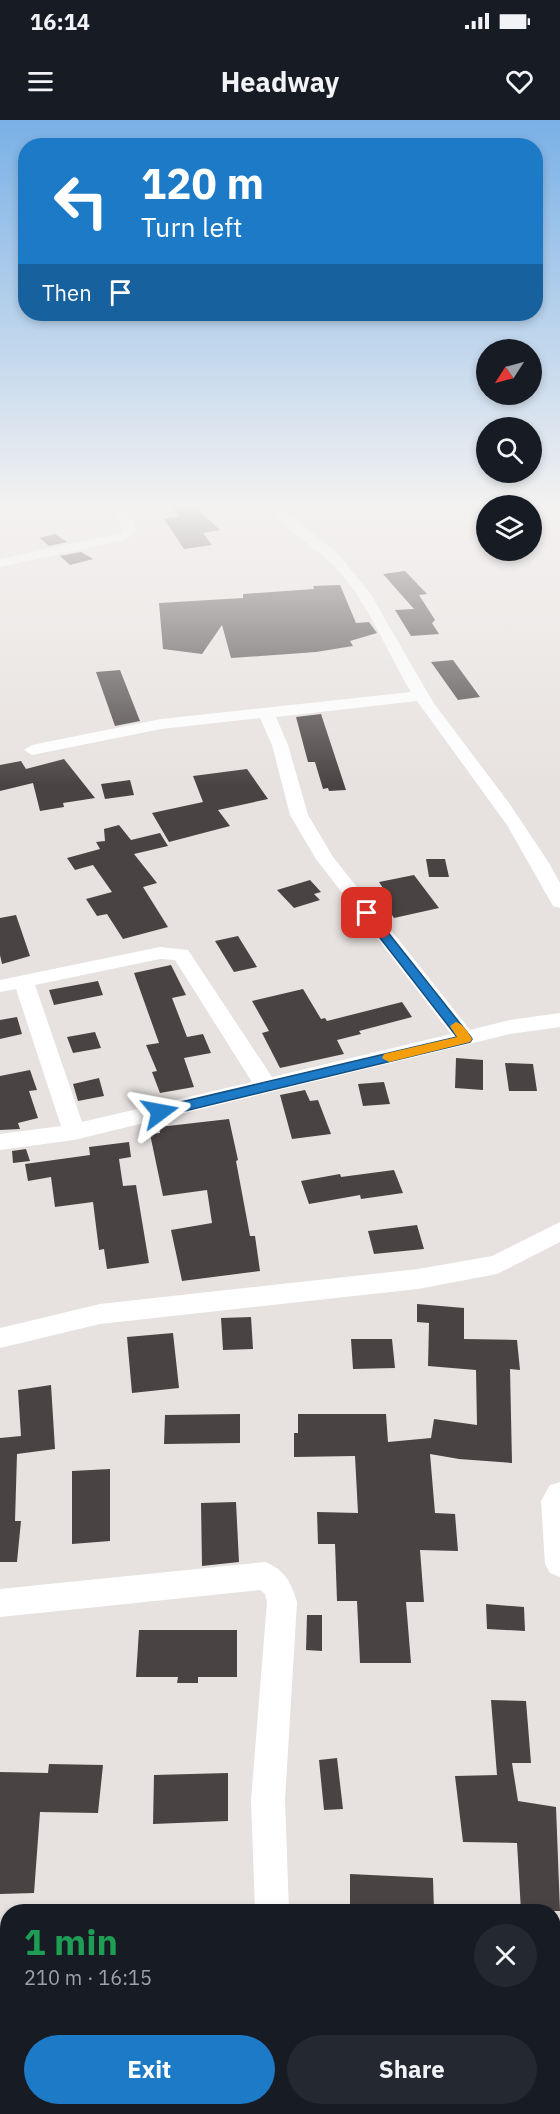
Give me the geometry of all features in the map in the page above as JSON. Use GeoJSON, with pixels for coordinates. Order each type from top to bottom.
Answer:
{"type":"FeatureCollection","features":[{"type":"Feature","properties":{"kind":"street"},"geometry":{"type":"LineString","coordinates":[[366,600],[422,696],[485,781],[550,880],[560,902]]}},
{"type":"Feature","properties":{"kind":"street"},"geometry":{"type":"LineString","coordinates":[[32,750],[161,724],[422,696]]}},
{"type":"Feature","properties":{"kind":"street"},"geometry":{"type":"LineString","coordinates":[[266,712],[280,745],[300,815],[325,859],[466,1039]]}},
{"type":"Feature","properties":{"kind":"street"},"geometry":{"type":"LineString","coordinates":[[0,986],[160,953],[181,954],[267,1087]]}},
{"type":"Feature","properties":{"kind":"street"},"geometry":{"type":"LineString","coordinates":[[24,982],[74,1132]]}},
{"type":"Feature","properties":{"kind":"street"},"geometry":{"type":"LineString","coordinates":[[0,1142],[74,1132],[510,1027],[560,1020]]}},
{"type":"Feature","properties":{"kind":"street"},"geometry":{"type":"LineString","coordinates":[[0,1338],[100,1314],[418,1279],[497,1264],[560,1231]]}},
{"type":"Feature","properties":{"kind":"street"},"geometry":{"type":"LineString","coordinates":[[560,1494],[555,1501],[560,1564]]}},
{"type":"Feature","properties":{"kind":"street"},"geometry":{"type":"LineString","coordinates":[[0,1603],[265,1576],[277,1586],[282,1602],[268,1800],[272,1904]]}},
{"type":"Feature","properties":{"kind":"building"},"geometry":{"type":"Polygon","coordinates":[[[209,600],[346,600],[356,623],[369,622],[377,633],[350,641],[353,646],[316,652],[231,658],[222,625],[202,654],[163,649],[159,603],[209,600]]]}},
{"type":"Feature","properties":{"kind":"building"},"geometry":{"type":"Polygon","coordinates":[[[406,600],[422,600],[435,620],[432,623],[439,634],[411,636],[395,610],[414,609],[406,600]]]}},
{"type":"Feature","properties":{"kind":"building"},"geometry":{"type":"Polygon","coordinates":[[[453,660],[480,697],[458,700],[431,662],[453,660]]]}},
{"type":"Feature","properties":{"kind":"building"},"geometry":{"type":"Polygon","coordinates":[[[120,670],[140,721],[115,726],[96,672],[120,670]]]}},
{"type":"Feature","properties":{"kind":"building"},"geometry":{"type":"Polygon","coordinates":[[[321,714],[346,790],[323,789],[315,762],[308,762],[296,717],[321,714]]]}},
{"type":"Feature","properties":{"kind":"building"},"geometry":{"type":"Polygon","coordinates":[[[64,759],[95,798],[63,803],[64,807],[40,811],[33,783],[0,791],[0,765],[21,761],[26,769],[64,759]]]}},
{"type":"Feature","properties":{"kind":"building"},"geometry":{"type":"Polygon","coordinates":[[[247,769],[268,799],[218,810],[230,826],[169,842],[152,813],[203,802],[193,776],[247,769]]]}},
{"type":"Feature","properties":{"kind":"building"},"geometry":{"type":"Polygon","coordinates":[[[130,780],[134,795],[105,799],[101,784],[130,780]]]}},
{"type":"Feature","properties":{"kind":"building"},"geometry":{"type":"Polygon","coordinates":[[[119,825],[131,840],[160,833],[168,846],[134,854],[157,883],[143,887],[168,927],[123,939],[107,914],[97,916],[86,899],[112,892],[93,865],[75,870],[67,858],[100,849],[96,842],[105,841],[104,829],[119,825]]]}},
{"type":"Feature","properties":{"kind":"building"},"geometry":{"type":"Polygon","coordinates":[[[426,859],[445,859],[449,877],[429,877],[426,859]]]}},
{"type":"Feature","properties":{"kind":"building"},"geometry":{"type":"Polygon","coordinates":[[[414,875],[439,908],[394,918],[385,904],[392,902],[379,882],[414,875]]]}},
{"type":"Feature","properties":{"kind":"building"},"geometry":{"type":"Polygon","coordinates":[[[310,880],[321,892],[314,894],[320,900],[294,908],[277,890],[310,880]]]}},
{"type":"Feature","properties":{"kind":"building"},"geometry":{"type":"Polygon","coordinates":[[[16,915],[30,956],[2,964],[0,918],[16,915]]]}},
{"type":"Feature","properties":{"kind":"building"},"geometry":{"type":"Polygon","coordinates":[[[238,936],[257,967],[234,972],[215,941],[238,936]]]}},
{"type":"Feature","properties":{"kind":"building"},"geometry":{"type":"Polygon","coordinates":[[[171,965],[186,995],[172,998],[187,1037],[203,1034],[211,1053],[184,1058],[194,1087],[160,1093],[152,1072],[157,1071],[146,1045],[159,1043],[134,973],[171,965]]]}},
{"type":"Feature","properties":{"kind":"building"},"geometry":{"type":"Polygon","coordinates":[[[98,981],[103,995],[54,1005],[49,990],[98,981]]]}},
{"type":"Feature","properties":{"kind":"building"},"geometry":{"type":"Polygon","coordinates":[[[303,989],[321,1019],[325,1018],[327,1021],[402,1002],[412,1017],[359,1031],[361,1034],[337,1040],[344,1054],[280,1068],[262,1033],[269,1031],[252,1001],[303,989]]]}},
{"type":"Feature","properties":{"kind":"building"},"geometry":{"type":"Polygon","coordinates":[[[17,1017],[22,1034],[0,1039],[0,1020],[17,1017]]]}},
{"type":"Feature","properties":{"kind":"building"},"geometry":{"type":"Polygon","coordinates":[[[95,1032],[101,1048],[73,1053],[67,1037],[95,1032]]]}},
{"type":"Feature","properties":{"kind":"building"},"geometry":{"type":"Polygon","coordinates":[[[456,1058],[483,1060],[483,1090],[455,1088],[456,1058]]]}},
{"type":"Feature","properties":{"kind":"building"},"geometry":{"type":"Polygon","coordinates":[[[505,1063],[533,1064],[537,1091],[509,1091],[505,1063]]]}},
{"type":"Feature","properties":{"kind":"building"},"geometry":{"type":"Polygon","coordinates":[[[30,1070],[37,1090],[29,1091],[38,1118],[18,1123],[20,1129],[0,1130],[0,1076],[30,1070]]]}},
{"type":"Feature","properties":{"kind":"building"},"geometry":{"type":"Polygon","coordinates":[[[99,1078],[104,1096],[78,1101],[73,1084],[99,1078]]]}},
{"type":"Feature","properties":{"kind":"building"},"geometry":{"type":"Polygon","coordinates":[[[384,1082],[390,1104],[363,1106],[358,1084],[384,1082]]]}},
{"type":"Feature","properties":{"kind":"building"},"geometry":{"type":"Polygon","coordinates":[[[305,1090],[310,1101],[318,1100],[331,1134],[292,1139],[280,1095],[305,1090]]]}},
{"type":"Feature","properties":{"kind":"building"},"geometry":{"type":"Polygon","coordinates":[[[229,1119],[250,1236],[255,1236],[260,1271],[182,1281],[171,1230],[212,1223],[207,1190],[163,1196],[150,1134],[160,1133],[159,1127],[229,1119]]]}},
{"type":"Feature","properties":{"kind":"building"},"geometry":{"type":"Polygon","coordinates":[[[129,1142],[131,1157],[119,1159],[123,1186],[136,1185],[149,1263],[107,1269],[104,1249],[99,1250],[93,1202],[55,1207],[51,1177],[28,1181],[25,1164],[90,1155],[89,1147],[129,1142]]]}},
{"type":"Feature","properties":{"kind":"building"},"geometry":{"type":"Polygon","coordinates":[[[26,1149],[30,1161],[13,1163],[12,1151],[26,1149]]]}},
{"type":"Feature","properties":{"kind":"building"},"geometry":{"type":"Polygon","coordinates":[[[394,1170],[403,1193],[361,1199],[360,1195],[309,1204],[301,1181],[340,1174],[341,1177],[394,1170]]]}},
{"type":"Feature","properties":{"kind":"building"},"geometry":{"type":"Polygon","coordinates":[[[417,1225],[424,1249],[374,1254],[368,1231],[417,1225]]]}},
{"type":"Feature","properties":{"kind":"building"},"geometry":{"type":"Polygon","coordinates":[[[417,1304],[464,1308],[464,1339],[517,1340],[520,1370],[510,1369],[512,1463],[459,1459],[430,1454],[435,1513],[455,1514],[458,1551],[420,1550],[424,1602],[406,1602],[411,1663],[360,1663],[357,1601],[337,1601],[335,1544],[318,1544],[317,1512],[358,1513],[355,1456],[294,1457],[294,1433],[298,1433],[298,1414],[386,1414],[388,1442],[431,1438],[434,1419],[477,1425],[476,1370],[428,1366],[429,1323],[417,1322],[417,1304]]]}},
{"type":"Feature","properties":{"kind":"building"},"geometry":{"type":"Polygon","coordinates":[[[251,1317],[253,1349],[223,1350],[221,1318],[251,1317]]]}},
{"type":"Feature","properties":{"kind":"building"},"geometry":{"type":"Polygon","coordinates":[[[173,1333],[179,1388],[132,1393],[127,1337],[173,1333]]]}},
{"type":"Feature","properties":{"kind":"building"},"geometry":{"type":"Polygon","coordinates":[[[351,1339],[392,1339],[395,1368],[353,1369],[351,1339]]]}},
{"type":"Feature","properties":{"kind":"building"},"geometry":{"type":"Polygon","coordinates":[[[51,1385],[55,1449],[17,1454],[15,1521],[21,1521],[17,1562],[0,1562],[0,1438],[21,1436],[18,1390],[51,1385]]]}},
{"type":"Feature","properties":{"kind":"building"},"geometry":{"type":"Polygon","coordinates":[[[240,1414],[240,1443],[164,1444],[165,1415],[240,1414]]]}},
{"type":"Feature","properties":{"kind":"building"},"geometry":{"type":"Polygon","coordinates":[[[110,1469],[110,1541],[72,1544],[72,1471],[110,1469]]]}},
{"type":"Feature","properties":{"kind":"building"},"geometry":{"type":"Polygon","coordinates":[[[236,1502],[239,1562],[202,1566],[201,1503],[236,1502]]]}},
{"type":"Feature","properties":{"kind":"building"},"geometry":{"type":"Polygon","coordinates":[[[486,1604],[524,1607],[525,1631],[487,1629],[486,1604]]]}},
{"type":"Feature","properties":{"kind":"building"},"geometry":{"type":"Polygon","coordinates":[[[307,1615],[322,1615],[322,1651],[306,1650],[307,1615]]]}},
{"type":"Feature","properties":{"kind":"building"},"geometry":{"type":"Polygon","coordinates":[[[139,1630],[237,1630],[237,1677],[198,1677],[198,1683],[177,1683],[178,1677],[136,1677],[139,1630]]]}},
{"type":"Feature","properties":{"kind":"building"},"geometry":{"type":"Polygon","coordinates":[[[491,1700],[526,1701],[531,1763],[512,1763],[518,1801],[556,1807],[560,1904],[521,1904],[517,1843],[463,1842],[455,1776],[497,1775],[491,1700]]]}},
{"type":"Feature","properties":{"kind":"building"},"geometry":{"type":"Polygon","coordinates":[[[337,1758],[343,1809],[324,1810],[319,1760],[337,1758]]]}},
{"type":"Feature","properties":{"kind":"building"},"geometry":{"type":"Polygon","coordinates":[[[49,1764],[103,1765],[98,1813],[40,1812],[34,1893],[0,1894],[0,1772],[48,1773],[49,1764]]]}},
{"type":"Feature","properties":{"kind":"building"},"geometry":{"type":"Polygon","coordinates":[[[228,1773],[228,1821],[153,1824],[154,1775],[228,1773]]]}},
{"type":"Feature","properties":{"kind":"building"},"geometry":{"type":"Polygon","coordinates":[[[350,1874],[433,1878],[434,1904],[350,1904],[350,1874]]]}},
{"type":"Feature","properties":{"kind":"slow traffic"},"geometry":{"type":"LineString","coordinates":[[389,1058],[466,1039],[456,1026]]}},
{"type":"Feature","properties":{"kind":"route"},"geometry":{"type":"LineString","coordinates":[[160,1112],[466,1039],[367,913]]}}]}
